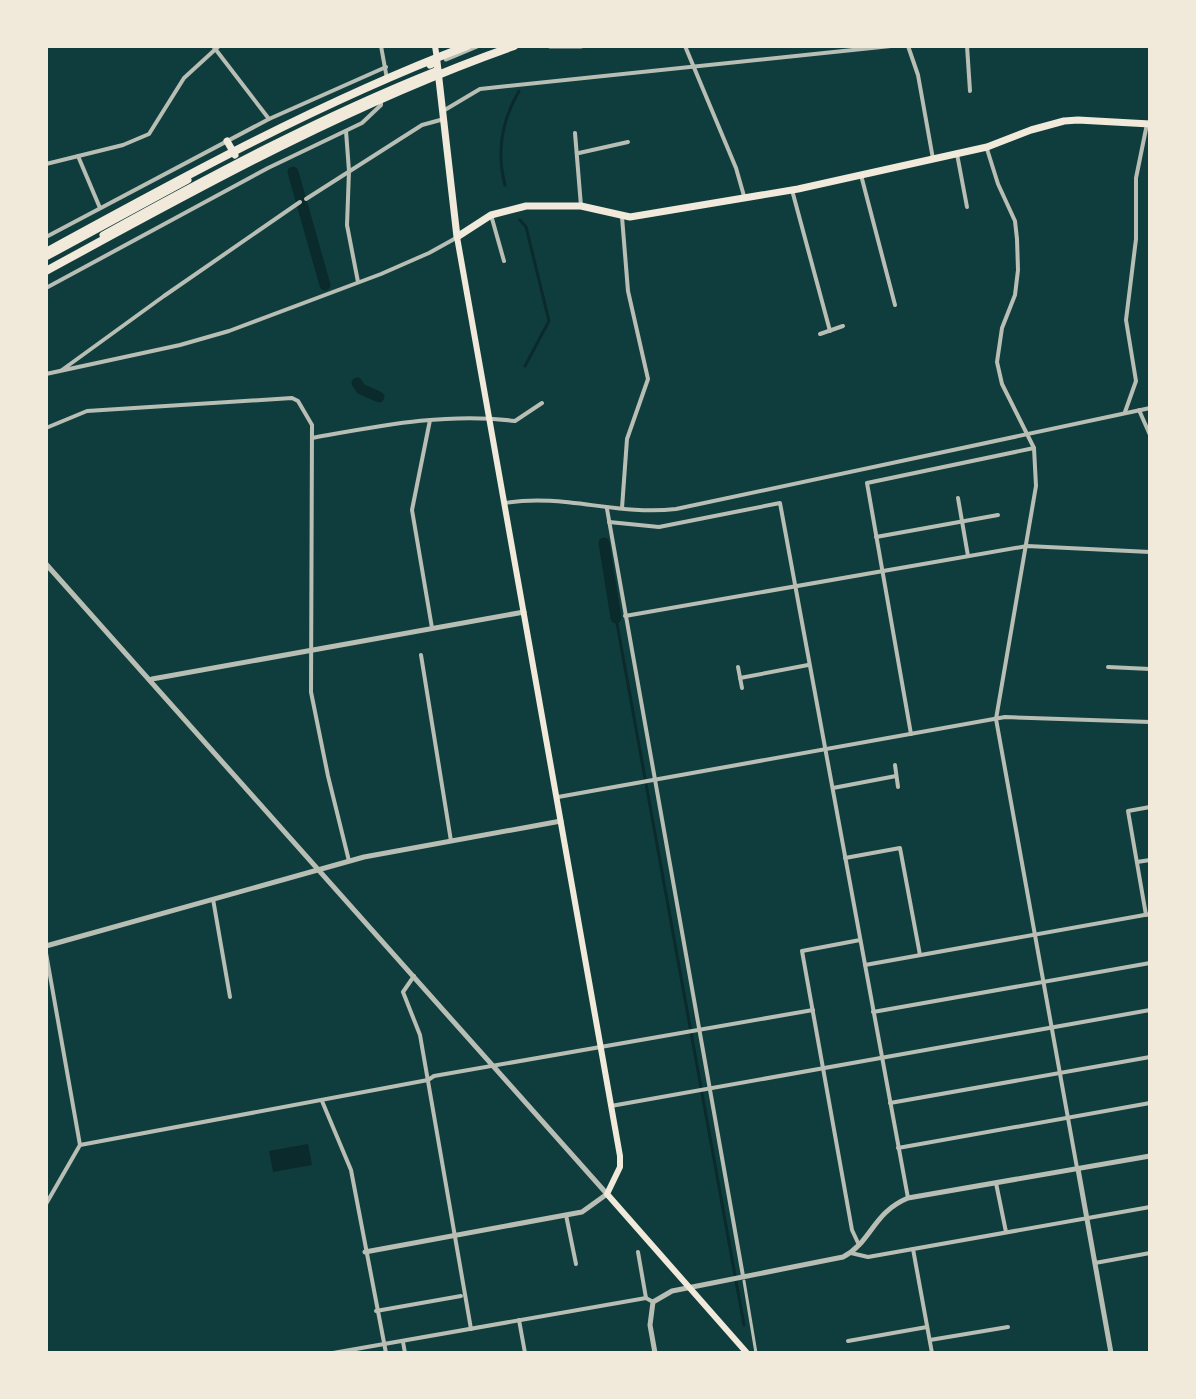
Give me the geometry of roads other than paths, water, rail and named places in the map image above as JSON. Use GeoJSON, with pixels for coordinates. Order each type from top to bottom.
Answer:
{"type":"FeatureCollection","features":[{"type":"Feature","properties":{"kind":"highway"},"geometry":{"type":"LineString","coordinates":[[46,255],[262,136],[357,91],[467,46]]}},
{"type":"Feature","properties":{"kind":"highway"},"geometry":{"type":"LineString","coordinates":[[46,269],[189,192],[351,111],[514,46]]}},
{"type":"Feature","properties":{"kind":"main road"},"geometry":{"type":"LineString","coordinates":[[435,46],[457,237],[611,1106],[620,1167],[607,1194],[747,1353]]}},
{"type":"Feature","properties":{"kind":"main road"},"geometry":{"type":"LineString","coordinates":[[46,255],[235,155],[388,82],[438,66]]}},
{"type":"Feature","properties":{"kind":"main road"},"geometry":{"type":"LineString","coordinates":[[46,269],[241,161],[438,66]]}},
{"type":"Feature","properties":{"kind":"main road"},"geometry":{"type":"LineString","coordinates":[[457,237],[491,215],[526,206],[581,206],[622,217],[792,190],[987,147],[1064,121],[1149,124]]}},
{"type":"Feature","properties":{"kind":"main road"},"geometry":{"type":"LineString","coordinates":[[227,141],[235,155]]}},
{"type":"Feature","properties":{"kind":"street"},"geometry":{"type":"LineString","coordinates":[[381,46],[388,82]]}},
{"type":"Feature","properties":{"kind":"street"},"geometry":{"type":"LineString","coordinates":[[438,66],[477,46]]}},
{"type":"Feature","properties":{"kind":"street"},"geometry":{"type":"LineString","coordinates":[[438,66],[506,46]]}},
{"type":"Feature","properties":{"kind":"street"},"geometry":{"type":"LineString","coordinates":[[550,46],[581,46]]}},
{"type":"Feature","properties":{"kind":"street"},"geometry":{"type":"LineString","coordinates":[[685,46],[744,196]]}},
{"type":"Feature","properties":{"kind":"street"},"geometry":{"type":"LineString","coordinates":[[306,199],[480,89],[891,46]]}},
{"type":"Feature","properties":{"kind":"street"},"geometry":{"type":"LineString","coordinates":[[908,46],[918,75],[933,159]]}},
{"type":"Feature","properties":{"kind":"street"},"geometry":{"type":"LineString","coordinates":[[967,46],[970,91]]}},
{"type":"Feature","properties":{"kind":"street"},"geometry":{"type":"LineString","coordinates":[[46,164],[123,145],[149,134],[184,78],[216,47],[269,119]]}},
{"type":"Feature","properties":{"kind":"street"},"geometry":{"type":"LineString","coordinates":[[46,237],[269,119],[386,67]]}},
{"type":"Feature","properties":{"kind":"street"},"geometry":{"type":"LineString","coordinates":[[46,288],[268,168],[346,131],[371,116],[381,105],[380,94]]}},
{"type":"Feature","properties":{"kind":"street"},"geometry":{"type":"LineString","coordinates":[[1125,412],[1136,381],[1126,320],[1136,239],[1138,165],[1149,124]]}},
{"type":"Feature","properties":{"kind":"street"},"geometry":{"type":"LineString","coordinates":[[346,131],[349,171],[347,225],[358,282]]}},
{"type":"Feature","properties":{"kind":"street"},"geometry":{"type":"LineString","coordinates":[[575,133],[581,206]]}},
{"type":"Feature","properties":{"kind":"street"},"geometry":{"type":"LineString","coordinates":[[579,153],[628,142]]}},
{"type":"Feature","properties":{"kind":"street"},"geometry":{"type":"LineString","coordinates":[[987,147],[998,184],[1015,221],[1017,239],[1015,295],[996,353],[998,372],[1034,448],[1036,486],[996,719],[1111,1353]]}},
{"type":"Feature","properties":{"kind":"street"},"geometry":{"type":"LineString","coordinates":[[957,154],[967,207]]}},
{"type":"Feature","properties":{"kind":"street"},"geometry":{"type":"LineString","coordinates":[[78,156],[100,208]]}},
{"type":"Feature","properties":{"kind":"street"},"geometry":{"type":"LineString","coordinates":[[861,175],[895,305]]}},
{"type":"Feature","properties":{"kind":"street"},"geometry":{"type":"LineString","coordinates":[[792,190],[830,331]]}},
{"type":"Feature","properties":{"kind":"street"},"geometry":{"type":"LineString","coordinates":[[60,372],[300,202]]}},
{"type":"Feature","properties":{"kind":"street"},"geometry":{"type":"LineString","coordinates":[[491,215],[504,261]]}},
{"type":"Feature","properties":{"kind":"street"},"geometry":{"type":"LineString","coordinates":[[622,217],[628,291],[648,379],[627,439],[622,508]]}},
{"type":"Feature","properties":{"kind":"street"},"geometry":{"type":"LineString","coordinates":[[46,374],[180,345],[292,309],[429,253],[457,237]]}},
{"type":"Feature","properties":{"kind":"street"},"geometry":{"type":"LineString","coordinates":[[820,334],[843,326]]}},
{"type":"Feature","properties":{"kind":"street"},"geometry":{"type":"LineString","coordinates":[[46,428],[87,411],[292,398],[298,401],[312,425],[311,692],[349,861]]}},
{"type":"Feature","properties":{"kind":"street"},"geometry":{"type":"LineString","coordinates":[[312,438],[417,420],[489,418],[515,421],[542,403]]}},
{"type":"Feature","properties":{"kind":"street"},"geometry":{"type":"LineString","coordinates":[[505,503],[537,499],[607,509],[676,509],[1150,408]]}},
{"type":"Feature","properties":{"kind":"street"},"geometry":{"type":"LineString","coordinates":[[1139,410],[1150,435]]}},
{"type":"Feature","properties":{"kind":"street"},"geometry":{"type":"LineString","coordinates":[[430,420],[412,510],[432,628]]}},
{"type":"Feature","properties":{"kind":"street"},"geometry":{"type":"LineString","coordinates":[[911,734],[867,483],[1034,448]]}},
{"type":"Feature","properties":{"kind":"street"},"geometry":{"type":"LineString","coordinates":[[958,498],[968,556]]}},
{"type":"Feature","properties":{"kind":"street"},"geometry":{"type":"LineString","coordinates":[[609,522],[659,527],[780,503],[908,1198]]}},
{"type":"Feature","properties":{"kind":"street"},"geometry":{"type":"LineString","coordinates":[[607,509],[756,1353]]}},
{"type":"Feature","properties":{"kind":"street"},"geometry":{"type":"LineString","coordinates":[[876,537],[998,515]]}},
{"type":"Feature","properties":{"kind":"street"},"geometry":{"type":"LineString","coordinates":[[625,616],[1027,546],[1150,552]]}},
{"type":"Feature","properties":{"kind":"street"},"geometry":{"type":"LineString","coordinates":[[46,564],[607,1194],[588,1209],[566,1215],[365,1252]]}},
{"type":"Feature","properties":{"kind":"street"},"geometry":{"type":"LineString","coordinates":[[151,679],[524,612]]}},
{"type":"Feature","properties":{"kind":"street"},"geometry":{"type":"LineString","coordinates":[[421,655],[451,841]]}},
{"type":"Feature","properties":{"kind":"street"},"geometry":{"type":"LineString","coordinates":[[740,678],[809,665]]}},
{"type":"Feature","properties":{"kind":"street"},"geometry":{"type":"LineString","coordinates":[[738,667],[742,688]]}},
{"type":"Feature","properties":{"kind":"street"},"geometry":{"type":"LineString","coordinates":[[1108,667],[1150,669]]}},
{"type":"Feature","properties":{"kind":"street"},"geometry":{"type":"LineString","coordinates":[[558,797],[1005,717],[1150,722]]}},
{"type":"Feature","properties":{"kind":"street"},"geometry":{"type":"LineString","coordinates":[[895,765],[898,787]]}},
{"type":"Feature","properties":{"kind":"street"},"geometry":{"type":"LineString","coordinates":[[833,788],[896,776]]}},
{"type":"Feature","properties":{"kind":"street"},"geometry":{"type":"LineString","coordinates":[[865,965],[1148,914],[1128,811],[1150,807]]}},
{"type":"Feature","properties":{"kind":"street"},"geometry":{"type":"LineString","coordinates":[[46,946],[349,861],[562,821]]}},
{"type":"Feature","properties":{"kind":"street"},"geometry":{"type":"LineString","coordinates":[[845,858],[900,848],[920,955]]}},
{"type":"Feature","properties":{"kind":"street"},"geometry":{"type":"LineString","coordinates":[[1137,862],[1150,860]]}},
{"type":"Feature","properties":{"kind":"street"},"geometry":{"type":"LineString","coordinates":[[213,899],[230,997]]}},
{"type":"Feature","properties":{"kind":"street"},"geometry":{"type":"LineString","coordinates":[[859,1245],[852,1230],[802,951],[860,940]]}},
{"type":"Feature","properties":{"kind":"street"},"geometry":{"type":"LineString","coordinates":[[46,953],[80,1145],[46,1204]]}},
{"type":"Feature","properties":{"kind":"street"},"geometry":{"type":"LineString","coordinates":[[873,1012],[1150,963]]}},
{"type":"Feature","properties":{"kind":"street"},"geometry":{"type":"LineString","coordinates":[[414,976],[403,992],[420,1035],[471,1329]]}},
{"type":"Feature","properties":{"kind":"street"},"geometry":{"type":"LineString","coordinates":[[80,1145],[321,1101],[428,1080],[434,1076],[813,1010]]}},
{"type":"Feature","properties":{"kind":"street"},"geometry":{"type":"LineString","coordinates":[[611,1106],[1150,1010]]}},
{"type":"Feature","properties":{"kind":"street"},"geometry":{"type":"LineString","coordinates":[[890,1103],[1150,1057]]}},
{"type":"Feature","properties":{"kind":"street"},"geometry":{"type":"LineString","coordinates":[[321,1101],[351,1170],[386,1353]]}},
{"type":"Feature","properties":{"kind":"street"},"geometry":{"type":"LineString","coordinates":[[898,1148],[1150,1103]]}},
{"type":"Feature","properties":{"kind":"street"},"geometry":{"type":"LineString","coordinates":[[655,1353],[650,1325],[653,1302],[661,1295],[688,1286],[743,1278],[851,1253],[887,1209],[908,1198],[1150,1156]]}},
{"type":"Feature","properties":{"kind":"street"},"geometry":{"type":"LineString","coordinates":[[996,1183],[1006,1232]]}},
{"type":"Feature","properties":{"kind":"street"},"geometry":{"type":"LineString","coordinates":[[851,1253],[868,1257],[1150,1207]]}},
{"type":"Feature","properties":{"kind":"street"},"geometry":{"type":"LineString","coordinates":[[566,1215],[576,1264]]}},
{"type":"Feature","properties":{"kind":"street"},"geometry":{"type":"LineString","coordinates":[[913,1249],[932,1353]]}},
{"type":"Feature","properties":{"kind":"street"},"geometry":{"type":"LineString","coordinates":[[638,1252],[646,1298]]}},
{"type":"Feature","properties":{"kind":"street"},"geometry":{"type":"LineString","coordinates":[[1095,1263],[1150,1253]]}},
{"type":"Feature","properties":{"kind":"street"},"geometry":{"type":"LineString","coordinates":[[376,1311],[461,1296]]}},
{"type":"Feature","properties":{"kind":"street"},"geometry":{"type":"LineString","coordinates":[[333,1353],[646,1298],[653,1302]]}},
{"type":"Feature","properties":{"kind":"street"},"geometry":{"type":"LineString","coordinates":[[519,1320],[525,1353]]}},
{"type":"Feature","properties":{"kind":"street"},"geometry":{"type":"LineString","coordinates":[[848,1341],[927,1327]]}},
{"type":"Feature","properties":{"kind":"street"},"geometry":{"type":"LineString","coordinates":[[930,1340],[1008,1327]]}},
{"type":"Feature","properties":{"kind":"street"},"geometry":{"type":"LineString","coordinates":[[403,1342],[405,1353]]}},
{"type":"Feature","properties":{"kind":"water"},"geometry":{"type":"Polygon","coordinates":[[[308,1144],[312,1165],[273,1172],[269,1151],[308,1144]]]}},
{"type":"Feature","properties":{"kind":"waterway"},"geometry":{"type":"LineString","coordinates":[[505,185],[501,160],[502,136],[508,113],[519,91]]}},
{"type":"Feature","properties":{"kind":"waterway"},"geometry":{"type":"LineString","coordinates":[[293,172],[325,285]]}},
{"type":"Feature","properties":{"kind":"waterway"},"geometry":{"type":"LineString","coordinates":[[520,220],[526,227],[549,321],[525,366]]}},
{"type":"Feature","properties":{"kind":"waterway"},"geometry":{"type":"LineString","coordinates":[[357,383],[361,389],[379,397]]}},
{"type":"Feature","properties":{"kind":"waterway"},"geometry":{"type":"LineString","coordinates":[[604,543],[616,618]]}},
{"type":"Feature","properties":{"kind":"waterway"},"geometry":{"type":"LineString","coordinates":[[616,618],[744,1325]]}}]}
